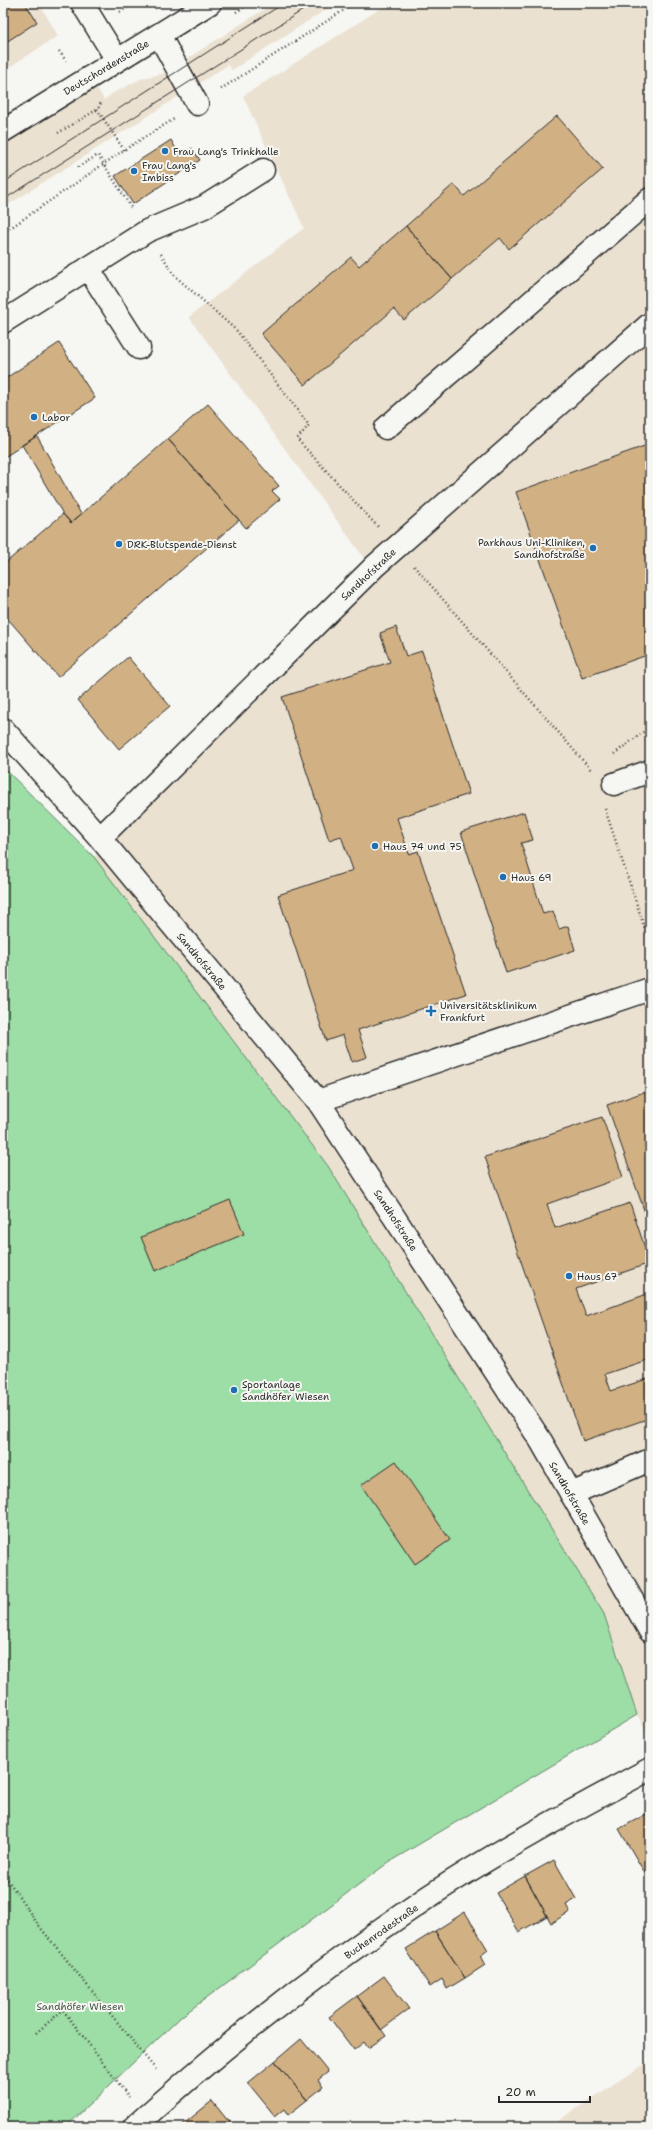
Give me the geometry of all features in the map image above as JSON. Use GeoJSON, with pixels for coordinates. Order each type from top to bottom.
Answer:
{"type":"FeatureCollection","features":[{"type":"Feature","properties":{"kind":"street"},"geometry":{"type":"LineString","coordinates":[[82,3],[117,60]]}},
{"type":"Feature","properties":{"kind":"street","name":"Deutschordenstraße"},"geometry":{"type":"LineString","coordinates":[[3,131],[210,3]]}},
{"type":"Feature","properties":{"kind":"street"},"geometry":{"type":"LineString","coordinates":[[159,35],[197,104]]}},
{"type":"Feature","properties":{"kind":"street"},"geometry":{"type":"LineString","coordinates":[[3,322],[147,231],[204,207],[263,170]]}},
{"type":"Feature","properties":{"kind":"street"},"geometry":{"type":"LineString","coordinates":[[386,428],[650,199]]}},
{"type":"Feature","properties":{"kind":"street"},"geometry":{"type":"LineString","coordinates":[[88,268],[139,348]]}},
{"type":"Feature","properties":{"kind":"street","name":"Sandhofstraße"},"geometry":{"type":"LineString","coordinates":[[100,838],[397,547],[650,324]]}},
{"type":"Feature","properties":{"kind":"street","name":"Sandhofstraße"},"geometry":{"type":"LineString","coordinates":[[3,729],[100,838],[318,1101],[540,1441],[650,1631]]}},
{"type":"Feature","properties":{"kind":"street"},"geometry":{"type":"LineString","coordinates":[[604,781],[650,771]]}},
{"type":"Feature","properties":{"kind":"street"},"geometry":{"type":"LineString","coordinates":[[318,1101],[650,989]]}},
{"type":"Feature","properties":{"kind":"street"},"geometry":{"type":"LineString","coordinates":[[571,1494],[650,1460]]}},
{"type":"Feature","properties":{"kind":"street","name":"Buchenrodestraße"},"geometry":{"type":"LineString","coordinates":[[140,2122],[174,2091],[316,1977],[429,1897],[552,1822],[650,1769]]}},
{"type":"Feature","properties":{"kind":"path"},"geometry":{"type":"LineString","coordinates":[[59,51],[68,64]]}},
{"type":"Feature","properties":{"kind":"path"},"geometry":{"type":"LineString","coordinates":[[98,109],[124,150]]}},
{"type":"Feature","properties":{"kind":"path"},"geometry":{"type":"LineString","coordinates":[[78,168],[98,155],[175,276],[237,331],[310,426],[297,438],[397,547],[592,770],[604,781]]}},
{"type":"Feature","properties":{"kind":"path"},"geometry":{"type":"LineString","coordinates":[[609,757],[650,727]]}},
{"type":"Feature","properties":{"kind":"path"},"geometry":{"type":"LineString","coordinates":[[592,770],[598,766]]}},
{"type":"Feature","properties":{"kind":"path"},"geometry":{"type":"LineString","coordinates":[[604,808],[650,944]]}},
{"type":"Feature","properties":{"kind":"path"},"geometry":{"type":"LineString","coordinates":[[3,1873],[39,1926],[174,2091]]}},
{"type":"Feature","properties":{"kind":"path"},"geometry":{"type":"LineString","coordinates":[[36,2033],[63,2010],[140,2122]]}},
{"type":"Feature","properties":{"kind":"shaded area"},"geometry":{"type":"Polygon","coordinates":[[[3,3],[39,3],[58,36],[3,71],[3,3]]]}},
{"type":"Feature","properties":{"kind":"shaded area"},"geometry":{"type":"Polygon","coordinates":[[[274,3],[336,3],[232,70],[228,65],[3,208],[3,144],[95,85],[104,100],[113,93],[143,78],[165,73],[274,3]]]}},
{"type":"Feature","properties":{"kind":"shaded area","name":"Universitätsklinikum Frankfurt"},"geometry":{"type":"Polygon","coordinates":[[[389,3],[650,3],[650,1737],[637,1715],[604,1614],[328,1166],[94,857],[378,577],[189,317],[304,228],[243,96],[389,3]]]}},
{"type":"Feature","properties":{"kind":"shaded area"},"geometry":{"type":"Polygon","coordinates":[[[650,2060],[650,2127],[549,2127],[650,2060]]]}},
{"type":"Feature","properties":{"kind":"green space","name":"Sportanlage Sandhöfer Wiesen"},"geometry":{"type":"Polygon","coordinates":[[[3,767],[94,857],[328,1166],[604,1614],[637,1715],[389,1862],[182,2016],[66,2127],[3,2127],[3,767]]]}},
{"type":"Feature","properties":{"kind":"building"},"geometry":{"type":"Polygon","coordinates":[[[3,3],[25,3],[37,22],[3,44],[3,3]]]}},
{"type":"Feature","properties":{"kind":"building"},"geometry":{"type":"Polygon","coordinates":[[[557,116],[603,169],[509,249],[500,238],[452,279],[406,226],[454,184],[464,196],[557,116]]]}},
{"type":"Feature","properties":{"kind":"building"},"geometry":{"type":"Polygon","coordinates":[[[171,140],[180,156],[192,148],[200,160],[133,204],[115,176],[171,140]]]}},
{"type":"Feature","properties":{"kind":"building"},"geometry":{"type":"Polygon","coordinates":[[[406,226],[452,279],[404,320],[394,309],[305,385],[261,334],[351,257],[359,266],[406,226]]]}},
{"type":"Feature","properties":{"kind":"building","name":"Labor"},"geometry":{"type":"Polygon","coordinates":[[[59,343],[95,398],[3,458],[3,380],[59,343]]]}},
{"type":"Feature","properties":{"kind":"building"},"geometry":{"type":"Polygon","coordinates":[[[208,404],[279,486],[272,491],[280,499],[246,528],[168,439],[208,404]]]}},
{"type":"Feature","properties":{"kind":"building"},"geometry":{"type":"Polygon","coordinates":[[[37,436],[81,514],[71,523],[63,514],[22,445],[37,436]]]}},
{"type":"Feature","properties":{"kind":"building","name":"DRK-Blutspende-Dienst"},"geometry":{"type":"Polygon","coordinates":[[[168,439],[239,520],[58,677],[3,613],[3,565],[63,514],[71,523],[168,439]]]}},
{"type":"Feature","properties":{"kind":"building","name":"Parkhaus Uni-Kliniken, Sandhofstraße"},"geometry":{"type":"Polygon","coordinates":[[[650,444],[650,654],[582,678],[516,492],[650,444]]]}},
{"type":"Feature","properties":{"kind":"building","name":"Haus 74 und 75"},"geometry":{"type":"Polygon","coordinates":[[[396,627],[406,656],[422,651],[469,794],[397,818],[409,854],[418,851],[466,994],[358,1030],[367,1057],[352,1062],[343,1035],[326,1041],[278,895],[353,870],[341,836],[329,840],[282,697],[390,662],[380,633],[396,627]]]}},
{"type":"Feature","properties":{"kind":"building"},"geometry":{"type":"Polygon","coordinates":[[[128,657],[170,706],[119,749],[78,700],[128,657]]]}},
{"type":"Feature","properties":{"kind":"building","name":"Haus 69"},"geometry":{"type":"Polygon","coordinates":[[[524,812],[533,840],[521,843],[543,914],[553,911],[559,929],[568,926],[575,950],[506,973],[461,832],[524,812]]]}},
{"type":"Feature","properties":{"kind":"building"},"geometry":{"type":"Polygon","coordinates":[[[650,1090],[650,1227],[607,1105],[650,1090]]]}},
{"type":"Feature","properties":{"kind":"building","name":"Haus 67"},"geometry":{"type":"Polygon","coordinates":[[[602,1117],[623,1177],[547,1204],[555,1228],[630,1203],[650,1263],[576,1289],[586,1316],[650,1293],[650,1359],[605,1374],[611,1391],[650,1378],[650,1418],[583,1441],[485,1157],[602,1117]]]}},
{"type":"Feature","properties":{"kind":"building"},"geometry":{"type":"Polygon","coordinates":[[[230,1200],[244,1234],[155,1271],[141,1237],[230,1200]]]}},
{"type":"Feature","properties":{"kind":"building"},"geometry":{"type":"Polygon","coordinates":[[[396,1461],[450,1540],[415,1564],[361,1485],[396,1461]]]}},
{"type":"Feature","properties":{"kind":"building"},"geometry":{"type":"Polygon","coordinates":[[[650,1812],[650,1873],[646,1875],[619,1829],[650,1812]]]}},
{"type":"Feature","properties":{"kind":"building"},"geometry":{"type":"Polygon","coordinates":[[[554,1860],[576,1899],[566,1905],[570,1912],[551,1923],[525,1876],[554,1860]]]}},
{"type":"Feature","properties":{"kind":"building"},"geometry":{"type":"Polygon","coordinates":[[[525,1876],[547,1916],[519,1932],[496,1893],[525,1876]]]}},
{"type":"Feature","properties":{"kind":"building"},"geometry":{"type":"Polygon","coordinates":[[[465,1912],[488,1950],[480,1956],[485,1965],[465,1978],[435,1931],[465,1912]]]}},
{"type":"Feature","properties":{"kind":"building"},"geometry":{"type":"Polygon","coordinates":[[[435,1931],[465,1978],[447,1989],[442,1979],[430,1987],[406,1949],[435,1931]]]}},
{"type":"Feature","properties":{"kind":"building"},"geometry":{"type":"Polygon","coordinates":[[[384,1976],[409,2009],[381,2030],[357,1996],[384,1976]]]}},
{"type":"Feature","properties":{"kind":"building"},"geometry":{"type":"Polygon","coordinates":[[[357,1996],[386,2036],[368,2048],[364,2042],[354,2050],[329,2017],[357,1996]]]}},
{"type":"Feature","properties":{"kind":"building"},"geometry":{"type":"Polygon","coordinates":[[[301,2039],[328,2072],[318,2080],[323,2087],[307,2100],[275,2061],[301,2039]]]}},
{"type":"Feature","properties":{"kind":"building"},"geometry":{"type":"Polygon","coordinates":[[[275,2061],[307,2100],[288,2115],[284,2109],[275,2116],[248,2083],[275,2061]]]}},
{"type":"Feature","properties":{"kind":"building"},"geometry":{"type":"Polygon","coordinates":[[[650,2100],[650,2113],[644,2105],[650,2100]]]}},
{"type":"Feature","properties":{"kind":"building"},"geometry":{"type":"Polygon","coordinates":[[[212,2101],[233,2127],[180,2127],[212,2101]]]}},
{"type":"Feature","properties":{"kind":"tram line"},"geometry":{"type":"LineString","coordinates":[[3,183],[284,3]]}},
{"type":"Feature","properties":{"kind":"tram line"},"geometry":{"type":"LineString","coordinates":[[3,200],[314,3]]}},
{"type":"Feature","properties":{"kind":"place","name":"Frau Lang's Trinkhalle"},"geometry":{"type":"Point","coordinates":[165,151]}},
{"type":"Feature","properties":{"kind":"place","name":"Frau Lang's Imbiss"},"geometry":{"type":"Point","coordinates":[134,171]}},
{"type":"Feature","properties":{"kind":"place","name":"Labor"},"geometry":{"type":"Point","coordinates":[34,417]}},
{"type":"Feature","properties":{"kind":"place","name":"DRK-Blutspende-Dienst"},"geometry":{"type":"Point","coordinates":[119,544]}},
{"type":"Feature","properties":{"kind":"place","name":"Parkhaus Uni-Kliniken, Sandhofstraße"},"geometry":{"type":"Point","coordinates":[593,548]}},
{"type":"Feature","properties":{"kind":"place","name":"Haus 74 und 75"},"geometry":{"type":"Point","coordinates":[375,846]}},
{"type":"Feature","properties":{"kind":"place","name":"Haus 69"},"geometry":{"type":"Point","coordinates":[503,877]}},
{"type":"Feature","properties":{"kind":"place","name":"Universitätsklinikum Frankfurt"},"geometry":{"type":"Point","coordinates":[431,1011]}},
{"type":"Feature","properties":{"kind":"place","name":"Haus 67"},"geometry":{"type":"Point","coordinates":[569,1276]}},
{"type":"Feature","properties":{"kind":"place","name":"Sportanlage Sandhöfer Wiesen"},"geometry":{"type":"Point","coordinates":[234,1390]}},
{"type":"Feature","properties":{"kind":"park label","name":"Sandhöfer Wiesen"},"geometry":{"type":"Point","coordinates":[80,2006]}}]}
